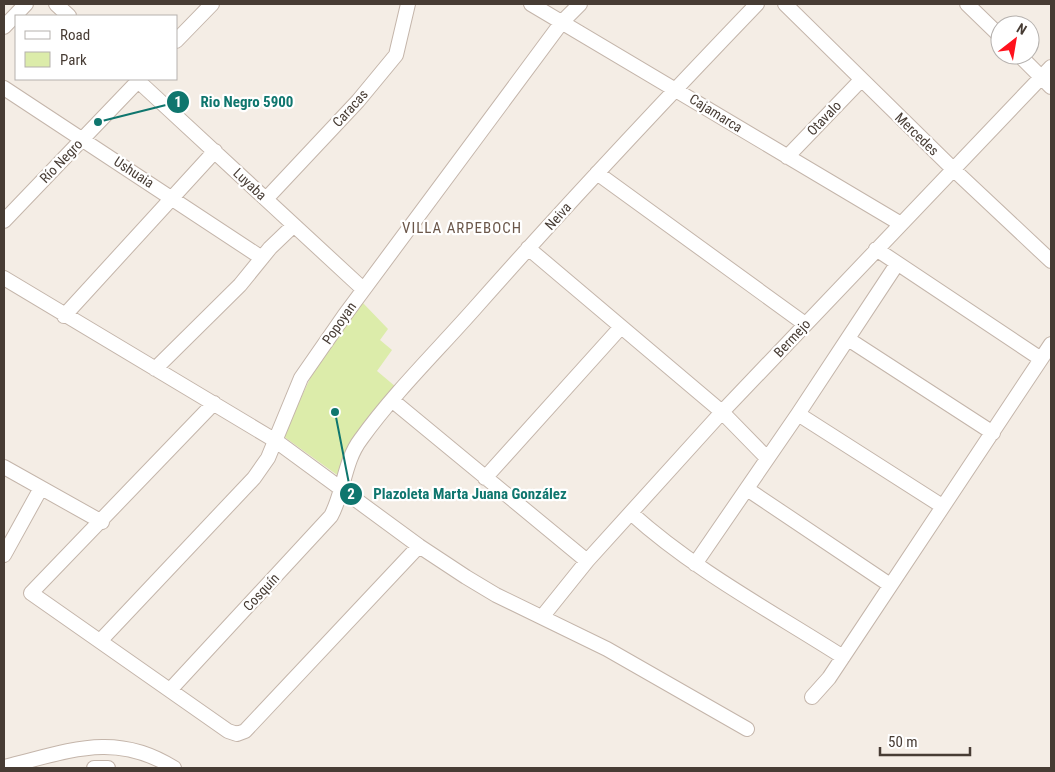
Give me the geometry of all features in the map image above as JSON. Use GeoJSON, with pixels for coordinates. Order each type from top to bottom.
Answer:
{"type":"FeatureCollection","features":[{"type":"Feature","properties":{"kind":"street"},"geometry":{"type":"LineString","coordinates":[[15,15],[26,4]]}},
{"type":"Feature","properties":{"kind":"street"},"geometry":{"type":"LineString","coordinates":[[56,4],[69,15]]}},
{"type":"Feature","properties":{"kind":"street"},"geometry":{"type":"LineString","coordinates":[[178,39],[212,4]]}},
{"type":"Feature","properties":{"kind":"street","name":"Caracas"},"geometry":{"type":"LineString","coordinates":[[266,199],[358,101],[396,55],[408,4]]}},
{"type":"Feature","properties":{"kind":"street","name":"Cajamarca"},"geometry":{"type":"LineString","coordinates":[[531,4],[676,88],[787,157],[901,224]]}},
{"type":"Feature","properties":{"kind":"street","name":"Popoyan"},"geometry":{"type":"LineString","coordinates":[[101,640],[254,478],[276,441],[301,378],[363,289],[562,22],[580,4]]}},
{"type":"Feature","properties":{"kind":"street","name":"Neiva"},"geometry":{"type":"LineString","coordinates":[[342,488],[351,458],[360,440],[393,401],[528,248],[756,4]]}},
{"type":"Feature","properties":{"kind":"street","name":"Mercedes"},"geometry":{"type":"LineString","coordinates":[[785,4],[953,169],[1051,261]]}},
{"type":"Feature","properties":{"kind":"street"},"geometry":{"type":"LineString","coordinates":[[967,4],[990,26]]}},
{"type":"Feature","properties":{"kind":"street"},"geometry":{"type":"LineString","coordinates":[[4,27],[15,16]]}},
{"type":"Feature","properties":{"kind":"street"},"geometry":{"type":"LineString","coordinates":[[1029,65],[1046,82]]}},
{"type":"Feature","properties":{"kind":"street","name":"Bermejo"},"geometry":{"type":"LineString","coordinates":[[542,617],[587,561],[722,412],[953,169],[1046,82],[1051,67]]}},
{"type":"Feature","properties":{"kind":"street","name":"Río Negro"},"geometry":{"type":"LineString","coordinates":[[4,221],[137,80]]}},
{"type":"Feature","properties":{"kind":"street","name":"Luyaba"},"geometry":{"type":"LineString","coordinates":[[139,80],[293,226],[363,289]]}},
{"type":"Feature","properties":{"kind":"street","name":"Otavalo"},"geometry":{"type":"LineString","coordinates":[[787,157],[861,80]]}},
{"type":"Feature","properties":{"kind":"street","name":"Ushuaia"},"geometry":{"type":"LineString","coordinates":[[4,88],[83,138],[262,258]]}},
{"type":"Feature","properties":{"kind":"street"},"geometry":{"type":"LineString","coordinates":[[64,316],[215,151]]}},
{"type":"Feature","properties":{"kind":"street"},"geometry":{"type":"LineString","coordinates":[[597,173],[805,324]]}},
{"type":"Feature","properties":{"kind":"street"},"geometry":{"type":"LineString","coordinates":[[155,369],[240,285],[262,258],[293,226]]}},
{"type":"Feature","properties":{"kind":"street"},"geometry":{"type":"LineString","coordinates":[[528,248],[722,412],[767,458]]}},
{"type":"Feature","properties":{"kind":"street"},"geometry":{"type":"LineString","coordinates":[[876,249],[1041,359]]}},
{"type":"Feature","properties":{"kind":"street"},"geometry":{"type":"LineString","coordinates":[[695,564],[798,414],[897,264]]}},
{"type":"Feature","properties":{"kind":"street"},"geometry":{"type":"LineString","coordinates":[[4,278],[64,316],[276,441],[419,546],[489,590],[607,649],[747,728]]}},
{"type":"Feature","properties":{"kind":"street"},"geometry":{"type":"LineString","coordinates":[[485,478],[621,327]]}},
{"type":"Feature","properties":{"kind":"street"},"geometry":{"type":"LineString","coordinates":[[848,339],[993,433]]}},
{"type":"Feature","properties":{"kind":"street"},"geometry":{"type":"LineString","coordinates":[[812,697],[843,657],[1051,344]]}},
{"type":"Feature","properties":{"kind":"street"},"geometry":{"type":"LineString","coordinates":[[393,401],[587,561]]}},
{"type":"Feature","properties":{"kind":"street"},"geometry":{"type":"LineString","coordinates":[[214,403],[102,522],[31,593],[101,640],[228,731],[237,734],[245,730],[419,546]]}},
{"type":"Feature","properties":{"kind":"street"},"geometry":{"type":"LineString","coordinates":[[798,414],[942,506]]}},
{"type":"Feature","properties":{"kind":"street"},"geometry":{"type":"LineString","coordinates":[[4,467],[102,522]]}},
{"type":"Feature","properties":{"kind":"street"},"geometry":{"type":"LineString","coordinates":[[4,556],[41,488]]}},
{"type":"Feature","properties":{"kind":"street","name":"Cosquín"},"geometry":{"type":"LineString","coordinates":[[170,690],[331,516],[340,499],[342,488]]}},
{"type":"Feature","properties":{"kind":"street"},"geometry":{"type":"LineString","coordinates":[[747,489],[890,585]]}},
{"type":"Feature","properties":{"kind":"street"},"geometry":{"type":"LineString","coordinates":[[631,513],[661,540],[695,564],[843,657]]}},
{"type":"Feature","properties":{"kind":"street"},"geometry":{"type":"LineString","coordinates":[[4,767],[82,748],[103,746],[143,751],[174,768]]}},
{"type":"Feature","properties":{"kind":"street"},"geometry":{"type":"LineString","coordinates":[[94,768],[108,768]]}},
{"type":"Feature","properties":{"kind":"green space"},"geometry":{"type":"Polygon","coordinates":[[[362,302],[388,329],[380,340],[392,350],[377,371],[396,387],[369,418],[354,439],[343,463],[340,477],[283,436],[315,368],[362,302]]]}},
{"type":"Feature","properties":{"kind":"place","name":"Rio Negro 5900"},"geometry":{"type":"Point","coordinates":[98,122]}},
{"type":"Feature","properties":{"kind":"place","name":"Plazoleta Marta Juana González"},"geometry":{"type":"Point","coordinates":[335,412]}},
{"type":"Feature","properties":{"kind":"district","name":"VILLA ARPEBOCH"},"geometry":{"type":"Point","coordinates":[462,228]}}]}
